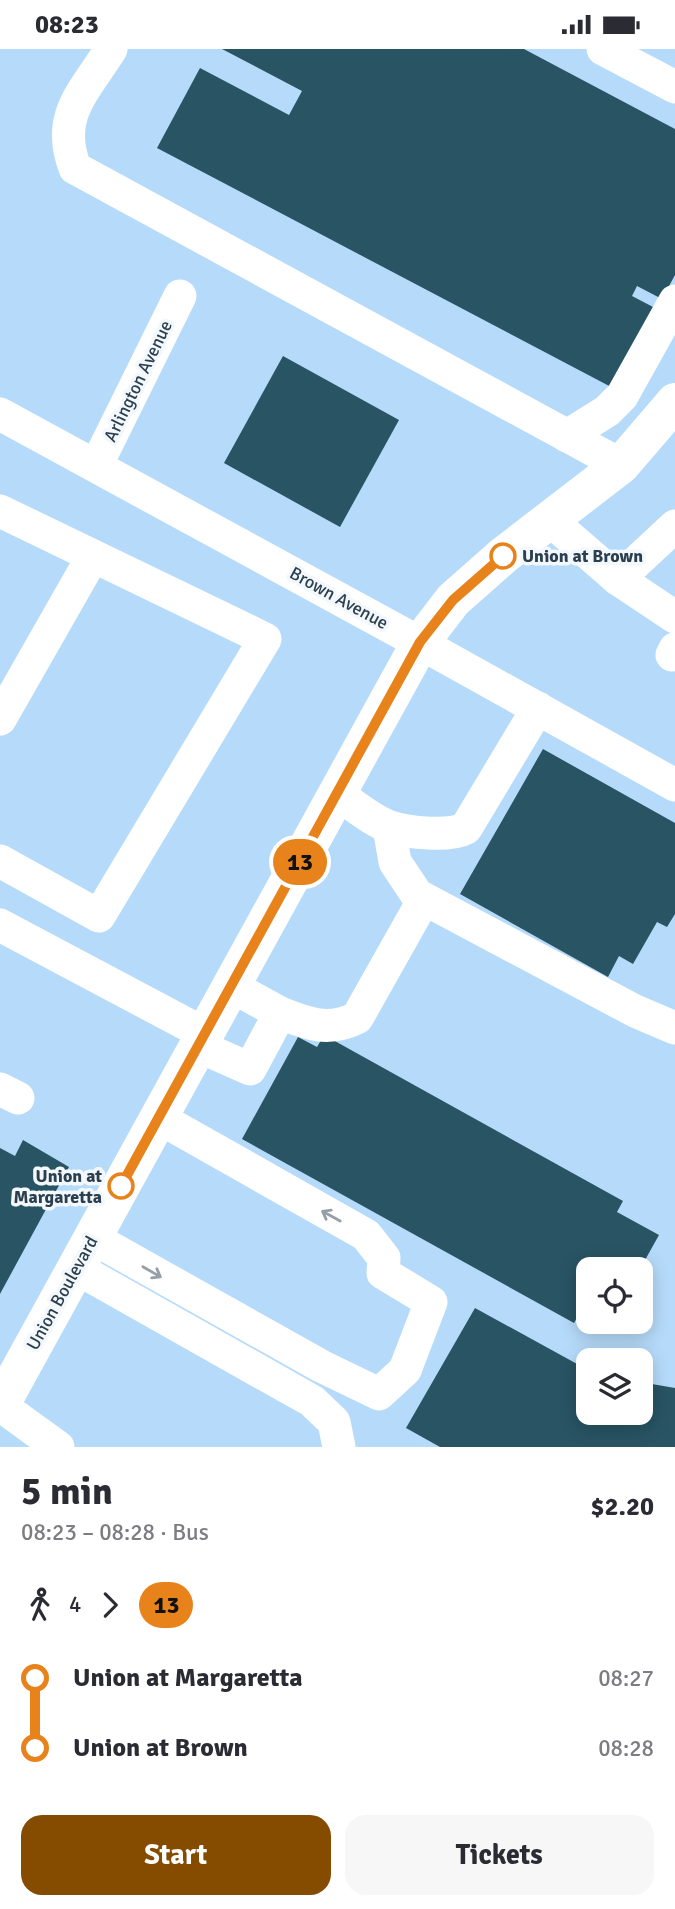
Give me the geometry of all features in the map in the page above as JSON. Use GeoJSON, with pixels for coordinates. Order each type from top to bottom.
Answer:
{"type":"FeatureCollection","features":[{"type":"Feature","properties":{"kind":"main road","name":"Union Boulevard"},"geometry":{"type":"LineString","coordinates":[[0,1406],[420,642],[453,600],[621,465],[675,402]]}},
{"type":"Feature","properties":{"kind":"street"},"geometry":{"type":"LineString","coordinates":[[111,49],[69,116],[66,145],[75,168],[621,465]]}},
{"type":"Feature","properties":{"kind":"street"},"geometry":{"type":"LineString","coordinates":[[603,49],[675,87]]}},
{"type":"Feature","properties":{"kind":"street","name":"Arlington Avenue"},"geometry":{"type":"LineString","coordinates":[[96,467],[180,296]]}},
{"type":"Feature","properties":{"kind":"street"},"geometry":{"type":"LineString","coordinates":[[567,436],[607,411],[622,396],[675,301]]}},
{"type":"Feature","properties":{"kind":"street","name":"Brown Avenue"},"geometry":{"type":"LineString","coordinates":[[0,414],[420,642],[675,785]]}},
{"type":"Feature","properties":{"kind":"street"},"geometry":{"type":"LineString","coordinates":[[0,511],[265,639],[99,916],[0,861]]}},
{"type":"Feature","properties":{"kind":"street"},"geometry":{"type":"LineString","coordinates":[[550,520],[618,579],[675,617]]}},
{"type":"Feature","properties":{"kind":"street"},"geometry":{"type":"LineString","coordinates":[[618,579],[675,526]]}},
{"type":"Feature","properties":{"kind":"street"},"geometry":{"type":"LineString","coordinates":[[0,719],[93,556]]}},
{"type":"Feature","properties":{"kind":"street"},"geometry":{"type":"LineString","coordinates":[[337,794],[389,827],[448,834],[467,828],[538,708]]}},
{"type":"Feature","properties":{"kind":"street"},"geometry":{"type":"LineString","coordinates":[[389,827],[395,862],[417,895],[635,1011],[675,1028]]}},
{"type":"Feature","properties":{"kind":"street"},"geometry":{"type":"LineString","coordinates":[[231,986],[280,1013],[313,1026],[339,1027],[357,1018],[424,899]]}},
{"type":"Feature","properties":{"kind":"street"},"geometry":{"type":"LineString","coordinates":[[0,925],[250,1069],[280,1013]]}},
{"type":"Feature","properties":{"kind":"street"},"geometry":{"type":"LineString","coordinates":[[84,1253],[379,1394],[405,1370],[431,1302],[383,1273],[384,1258],[366,1235],[159,1118]]}},
{"type":"Feature","properties":{"kind":"street"},"geometry":{"type":"LineString","coordinates":[[84,1253],[312,1401],[334,1422],[338,1447]]}},
{"type":"Feature","properties":{"kind":"street"},"geometry":{"type":"LineString","coordinates":[[0,1406],[58,1447]]}},
{"type":"Feature","properties":{"kind":"building"},"geometry":{"type":"Polygon","coordinates":[[[222,49],[524,49],[675,129],[675,275],[662,299],[637,286],[632,296],[655,308],[613,388],[157,148],[200,68],[289,115],[302,91],[222,49]]]}},
{"type":"Feature","properties":{"kind":"building"},"geometry":{"type":"Polygon","coordinates":[[[283,356],[399,420],[340,527],[224,463],[283,356]]]}},
{"type":"Feature","properties":{"kind":"building"},"geometry":{"type":"Polygon","coordinates":[[[543,749],[675,823],[675,914],[667,927],[657,922],[633,964],[619,956],[608,977],[460,894],[543,749]]]}},
{"type":"Feature","properties":{"kind":"building"},"geometry":{"type":"Polygon","coordinates":[[[324,1035],[623,1201],[617,1212],[659,1235],[647,1257],[576,1257],[574,1323],[242,1139],[298,1037],[317,1047],[324,1035]]]}},
{"type":"Feature","properties":{"kind":"building"},"geometry":{"type":"Polygon","coordinates":[[[23,1140],[69,1167],[0,1294],[0,1148],[15,1156],[23,1140]]]}},
{"type":"Feature","properties":{"kind":"building"},"geometry":{"type":"Polygon","coordinates":[[[475,1308],[576,1363],[576,1425],[653,1425],[653,1384],[675,1388],[675,1447],[440,1447],[406,1428],[475,1308]]]}},
{"type":"Feature","properties":{"kind":"bus line","name":"13"},"geometry":{"type":"LineString","coordinates":[[121,1186],[420,642],[453,600],[503,556]]}},
{"type":"Feature","properties":{"kind":"place","name":"Union at Brown"},"geometry":{"type":"Point","coordinates":[503,556]}},
{"type":"Feature","properties":{"kind":"place","name":"Union at Margaretta"},"geometry":{"type":"Point","coordinates":[121,1186]}}]}
